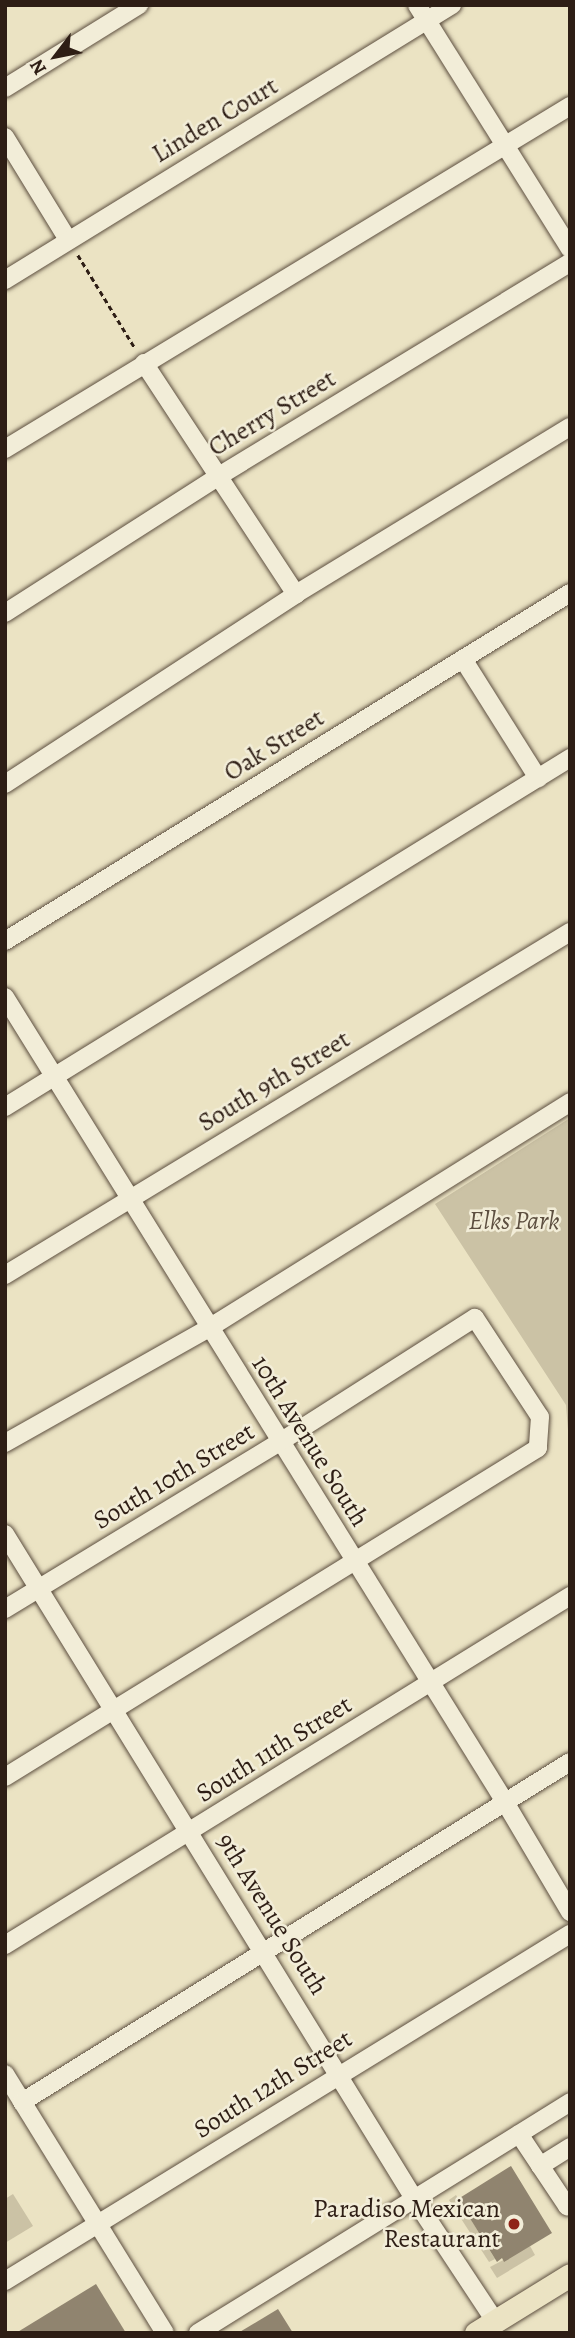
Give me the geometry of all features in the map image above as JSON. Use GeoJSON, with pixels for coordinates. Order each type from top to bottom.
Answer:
{"type":"FeatureCollection","features":[{"type":"Feature","properties":{"kind":"main road"},"geometry":{"type":"LineString","coordinates":[[486,2327],[570,2275]]}},
{"type":"Feature","properties":{"kind":"street"},"geometry":{"type":"LineString","coordinates":[[5,88],[139,5]]}},
{"type":"Feature","properties":{"kind":"street"},"geometry":{"type":"LineString","coordinates":[[417,5],[570,249]]}},
{"type":"Feature","properties":{"kind":"street","name":"Linden Court"},"geometry":{"type":"LineString","coordinates":[[5,280],[453,5]]}},
{"type":"Feature","properties":{"kind":"street"},"geometry":{"type":"LineString","coordinates":[[5,449],[467,166],[505,147],[570,106]]}},
{"type":"Feature","properties":{"kind":"street"},"geometry":{"type":"LineString","coordinates":[[5,137],[68,240]]}},
{"type":"Feature","properties":{"kind":"street","name":"Cherry Street"},"geometry":{"type":"LineString","coordinates":[[5,613],[219,476],[570,263]]}},
{"type":"Feature","properties":{"kind":"street"},"geometry":{"type":"LineString","coordinates":[[144,363],[296,594]]}},
{"type":"Feature","properties":{"kind":"street"},"geometry":{"type":"LineString","coordinates":[[5,784],[296,594],[570,427]]}},
{"type":"Feature","properties":{"kind":"street","name":"Oak Street"},"geometry":{"type":"LineString","coordinates":[[5,941],[570,593]]}},
{"type":"Feature","properties":{"kind":"street"},"geometry":{"type":"LineString","coordinates":[[463,659],[538,778]]}},
{"type":"Feature","properties":{"kind":"street"},"geometry":{"type":"LineString","coordinates":[[5,1108],[570,758]]}},
{"type":"Feature","properties":{"kind":"street","name":"South 9th Street"},"geometry":{"type":"LineString","coordinates":[[5,1275],[570,932]]}},
{"type":"Feature","properties":{"kind":"street","name":"10th Avenue South"},"geometry":{"type":"LineString","coordinates":[[5,998],[431,1682],[570,1912]]}},
{"type":"Feature","properties":{"kind":"street"},"geometry":{"type":"LineString","coordinates":[[5,1443],[209,1328],[570,1102]]}},
{"type":"Feature","properties":{"kind":"street","name":"South 10th Street"},"geometry":{"type":"LineString","coordinates":[[5,1609],[280,1442],[475,1318],[540,1417],[538,1448],[354,1560]]}},
{"type":"Feature","properties":{"kind":"street","name":"9th Avenue South"},"geometry":{"type":"LineString","coordinates":[[5,1534],[339,2074],[415,2200],[486,2327]]}},
{"type":"Feature","properties":{"kind":"street"},"geometry":{"type":"LineString","coordinates":[[5,1777],[354,1560]]}},
{"type":"Feature","properties":{"kind":"street","name":"South 11th Street"},"geometry":{"type":"LineString","coordinates":[[5,1945],[570,1596]]}},
{"type":"Feature","properties":{"kind":"street"},"geometry":{"type":"LineString","coordinates":[[22,2102],[570,1762]]}},
{"type":"Feature","properties":{"kind":"street","name":"South 12th Street"},"geometry":{"type":"LineString","coordinates":[[5,2281],[570,1934]]}},
{"type":"Feature","properties":{"kind":"street"},"geometry":{"type":"LineString","coordinates":[[5,2074],[165,2333]]}},
{"type":"Feature","properties":{"kind":"street"},"geometry":{"type":"LineString","coordinates":[[198,2333],[570,2102]]}},
{"type":"Feature","properties":{"kind":"street"},"geometry":{"type":"LineString","coordinates":[[519,2134],[567,2206],[570,2204]]}},
{"type":"Feature","properties":{"kind":"street"},"geometry":{"type":"LineString","coordinates":[[540,2166],[570,2147]]}},
{"type":"Feature","properties":{"kind":"path"},"geometry":{"type":"LineString","coordinates":[[68,240],[144,363]]}},
{"type":"Feature","properties":{"kind":"green space","name":"Elks Park"},"geometry":{"type":"Polygon","coordinates":[[[570,1118],[570,1456],[566,1405],[435,1204],[570,1118]]]}},
{"type":"Feature","properties":{"kind":"green space"},"geometry":{"type":"Polygon","coordinates":[[[13,2194],[33,2226],[5,2243],[5,2199],[13,2194]]]}},
{"type":"Feature","properties":{"kind":"green space"},"geometry":{"type":"Polygon","coordinates":[[[456,2195],[495,2259],[489,2262],[449,2200],[456,2195]]]}},
{"type":"Feature","properties":{"kind":"green space"},"geometry":{"type":"Polygon","coordinates":[[[530,2246],[535,2255],[497,2278],[490,2267],[530,2246]]]}},
{"type":"Feature","properties":{"kind":"building"},"geometry":{"type":"Polygon","coordinates":[[[511,2166],[552,2233],[504,2262],[502,2258],[497,2262],[458,2199],[511,2166]]]}},
{"type":"Feature","properties":{"kind":"building"},"geometry":{"type":"Polygon","coordinates":[[[96,2284],[126,2333],[16,2333],[96,2284]]]}},
{"type":"Feature","properties":{"kind":"building"},"geometry":{"type":"Polygon","coordinates":[[[278,2309],[293,2333],[238,2333],[278,2309]]]}},
{"type":"Feature","properties":{"kind":"place","name":"Paradiso Mexican Restaurant"},"geometry":{"type":"Point","coordinates":[514,2224]}}]}
